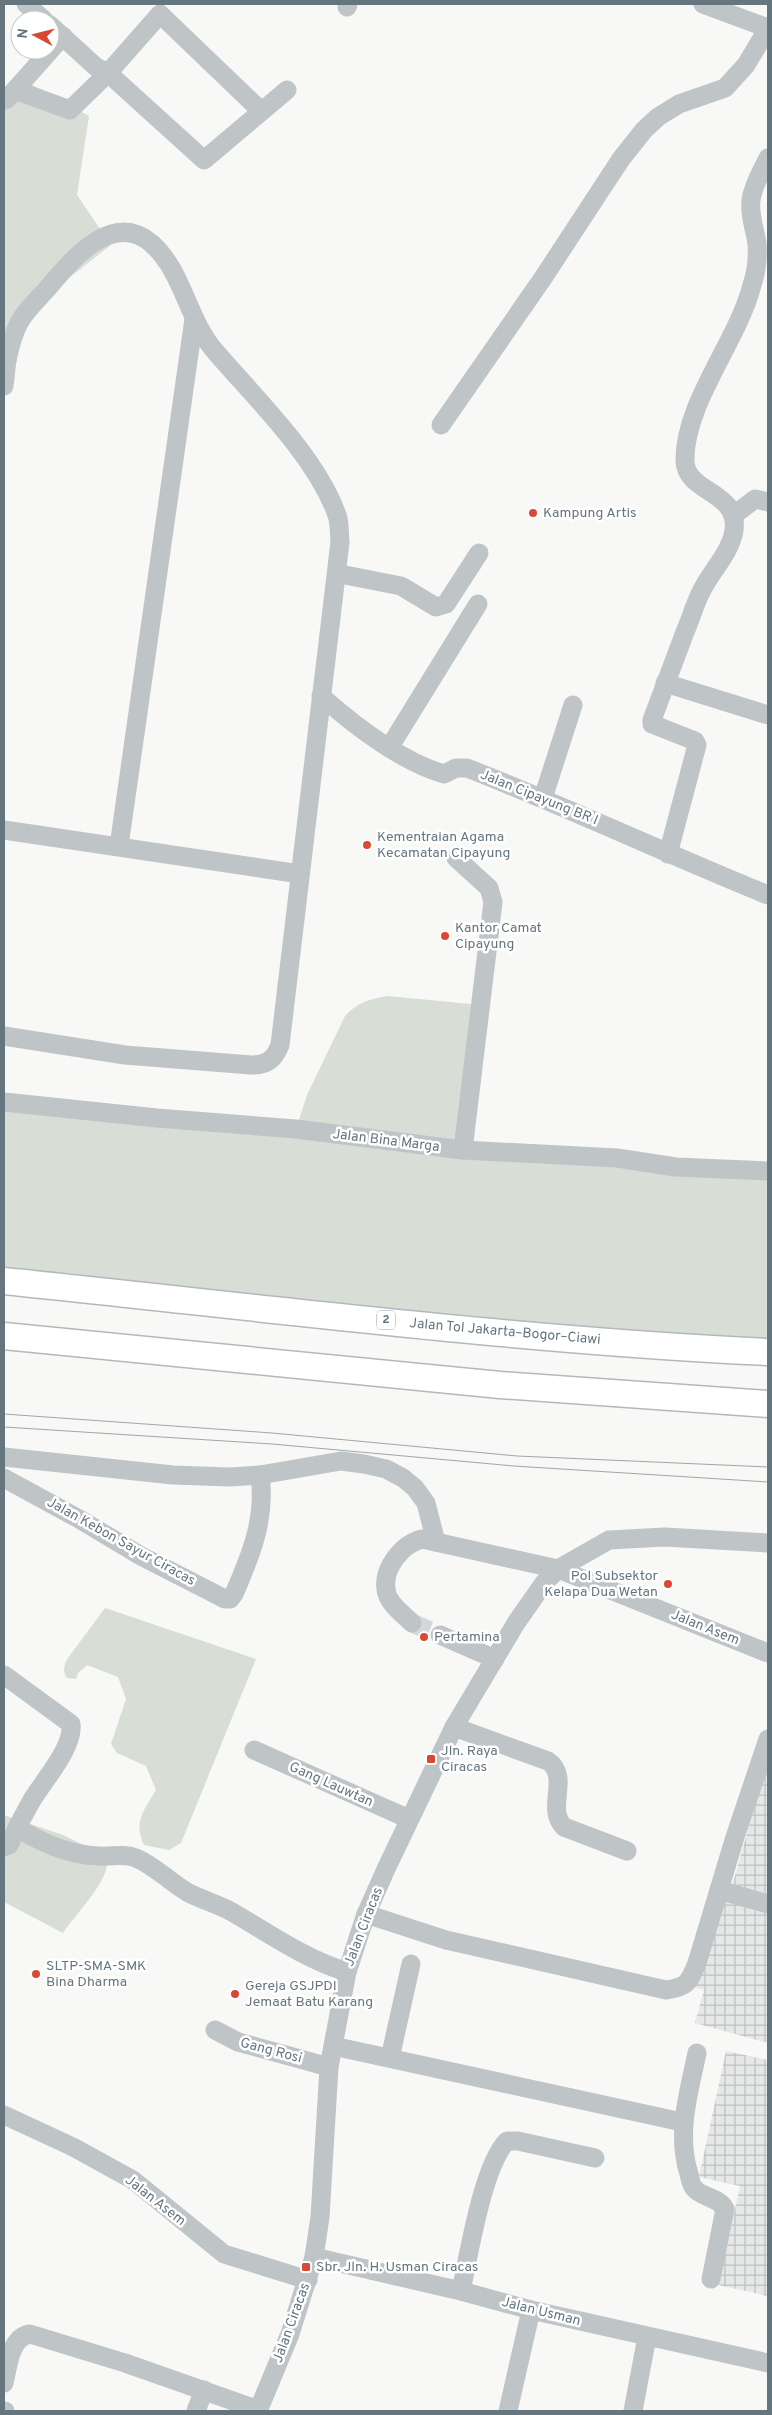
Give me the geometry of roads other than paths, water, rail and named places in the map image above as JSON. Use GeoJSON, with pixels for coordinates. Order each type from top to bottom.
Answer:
{"type":"FeatureCollection","features":[{"type":"Feature","properties":{"kind":"highway","name":"Jalan Tol Jakarta–Bogor–Ciawi"},"geometry":{"type":"LineString","coordinates":[[4,1281],[506,1333],[673,1347],[768,1352]]}},
{"type":"Feature","properties":{"kind":"highway"},"geometry":{"type":"LineString","coordinates":[[4,1336],[500,1385],[768,1404]]}},
{"type":"Feature","properties":{"kind":"street"},"geometry":{"type":"LineString","coordinates":[[441,425],[621,159],[644,130],[658,117],[679,104],[726,88],[746,65],[768,28],[703,4]]}},
{"type":"Feature","properties":{"kind":"street"},"geometry":{"type":"LineString","coordinates":[[36,60],[11,95],[70,110],[108,73],[160,14],[262,111]]}},
{"type":"Feature","properties":{"kind":"street"},"geometry":{"type":"LineString","coordinates":[[60,35],[96,67],[108,73],[204,160],[287,90]]}},
{"type":"Feature","properties":{"kind":"street"},"geometry":{"type":"LineString","coordinates":[[668,854],[697,745],[695,741],[651,722],[702,590],[728,548],[734,532],[734,515],[730,508],[721,499],[691,478],[685,461],[688,440],[705,390],[732,336],[752,288],[756,269],[757,244],[752,226],[751,200],[768,158]]}},
{"type":"Feature","properties":{"kind":"street"},"geometry":{"type":"LineString","coordinates":[[4,386],[5,360],[12,336],[21,319],[87,246],[112,233],[132,233],[150,243],[179,282],[194,319],[212,348],[258,398],[320,478],[336,492],[350,512],[352,519],[300,874],[280,1046],[270,1061],[261,1065],[251,1065],[125,1055],[4,1036]]}},
{"type":"Feature","properties":{"kind":"street"},"geometry":{"type":"LineString","coordinates":[[119,846],[194,319]]}},
{"type":"Feature","properties":{"kind":"street"},"geometry":{"type":"LineString","coordinates":[[320,478],[338,517],[340,542],[326,700]]}},
{"type":"Feature","properties":{"kind":"street"},"geometry":{"type":"LineString","coordinates":[[734,515],[755,499],[768,502]]}},
{"type":"Feature","properties":{"kind":"street"},"geometry":{"type":"LineString","coordinates":[[345,575],[400,586],[436,607],[442,607],[446,604],[479,554]]}},
{"type":"Feature","properties":{"kind":"street"},"geometry":{"type":"LineString","coordinates":[[389,748],[478,604]]}},
{"type":"Feature","properties":{"kind":"street"},"geometry":{"type":"LineString","coordinates":[[665,684],[768,715]]}},
{"type":"Feature","properties":{"kind":"street","name":"Jalan Cipayung BR I"},"geometry":{"type":"LineString","coordinates":[[326,700],[389,748],[425,769],[444,774],[456,768],[467,768],[543,798],[668,854],[768,895]]}},
{"type":"Feature","properties":{"kind":"street"},"geometry":{"type":"LineString","coordinates":[[543,798],[573,705]]}},
{"type":"Feature","properties":{"kind":"street"},"geometry":{"type":"LineString","coordinates":[[4,830],[300,874]]}},
{"type":"Feature","properties":{"kind":"street"},"geometry":{"type":"LineString","coordinates":[[456,858],[489,888],[493,902],[463,1150]]}},
{"type":"Feature","properties":{"kind":"street","name":"Jalan Bina Marga"},"geometry":{"type":"LineString","coordinates":[[4,1102],[157,1118],[296,1129],[463,1150],[616,1158],[676,1167],[768,1171]]}},
{"type":"Feature","properties":{"kind":"street"},"geometry":{"type":"LineString","coordinates":[[4,1457],[173,1475],[260,1475],[341,1461],[364,1464],[386,1470],[403,1478],[420,1496],[430,1516],[436,1542]]}},
{"type":"Feature","properties":{"kind":"street","name":"Jalan Kebon Sayur Ciracas"},"geometry":{"type":"LineString","coordinates":[[4,1478],[81,1520],[141,1556],[225,1599],[230,1599],[234,1594],[252,1551],[260,1521],[262,1496],[260,1475]]}},
{"type":"Feature","properties":{"kind":"street","name":"Jalan Ciracas"},"geometry":{"type":"LineString","coordinates":[[258,2411],[290,2334],[314,2257],[320,2217],[330,2067],[347,1972],[366,1914],[454,1726],[516,1623],[544,1583],[558,1569],[609,1540],[665,1537],[768,1543]]}},
{"type":"Feature","properties":{"kind":"street"},"geometry":{"type":"LineString","coordinates":[[412,1623],[392,1604],[386,1590],[387,1573],[402,1550],[412,1542],[422,1540],[436,1542],[558,1569]]}},
{"type":"Feature","properties":{"kind":"street","name":"Jalan Asem"},"geometry":{"type":"LineString","coordinates":[[558,1569],[768,1653]]}},
{"type":"Feature","properties":{"kind":"street"},"geometry":{"type":"LineString","coordinates":[[440,1635],[495,1659]]}},
{"type":"Feature","properties":{"kind":"street"},"geometry":{"type":"LineString","coordinates":[[4,1675],[71,1724],[72,1731],[65,1750],[32,1801],[9,1844],[4,1847]]}},
{"type":"Feature","properties":{"kind":"street"},"geometry":{"type":"LineString","coordinates":[[454,1726],[548,1761],[554,1766],[558,1778],[555,1814],[558,1821],[564,1827],[627,1851]]}},
{"type":"Feature","properties":{"kind":"street"},"geometry":{"type":"LineString","coordinates":[[366,1914],[446,1940],[666,1990],[681,1988],[691,1979],[768,1739]]}},
{"type":"Feature","properties":{"kind":"street","name":"Gang Lauwtan"},"geometry":{"type":"LineString","coordinates":[[254,1750],[409,1819]]}},
{"type":"Feature","properties":{"kind":"street"},"geometry":{"type":"LineString","coordinates":[[17,1828],[43,1843],[72,1854],[127,1855],[138,1859],[188,1892],[231,1911],[278,1941],[325,1965],[347,1972]]}},
{"type":"Feature","properties":{"kind":"street"},"geometry":{"type":"LineString","coordinates":[[719,1890],[768,1904]]}},
{"type":"Feature","properties":{"kind":"street"},"geometry":{"type":"LineString","coordinates":[[390,2058],[411,1964]]}},
{"type":"Feature","properties":{"kind":"street","name":"Gang Rosi"},"geometry":{"type":"LineString","coordinates":[[215,2030],[238,2042],[330,2067]]}},
{"type":"Feature","properties":{"kind":"street"},"geometry":{"type":"LineString","coordinates":[[333,2046],[682,2122]]}},
{"type":"Feature","properties":{"kind":"street"},"geometry":{"type":"LineString","coordinates":[[697,2052],[682,2122],[687,2167],[693,2188],[705,2196],[720,2202],[725,2209],[712,2279]]}},
{"type":"Feature","properties":{"kind":"street","name":"Jalan Asem"},"geometry":{"type":"LineString","coordinates":[[4,2115],[74,2147],[133,2180],[224,2254],[308,2280]]}},
{"type":"Feature","properties":{"kind":"street"},"geometry":{"type":"LineString","coordinates":[[461,2291],[488,2173],[498,2150],[507,2141],[518,2141],[595,2158]]}},
{"type":"Feature","properties":{"kind":"street","name":"Jalan Usman"},"geometry":{"type":"LineString","coordinates":[[314,2257],[461,2291],[531,2310],[768,2363]]}},
{"type":"Feature","properties":{"kind":"street"},"geometry":{"type":"LineString","coordinates":[[508,2411],[531,2310]]}},
{"type":"Feature","properties":{"kind":"street"},"geometry":{"type":"LineString","coordinates":[[4,2383],[16,2342],[25,2335],[30,2334],[46,2337],[204,2390],[258,2411]]}},
{"type":"Feature","properties":{"kind":"street"},"geometry":{"type":"LineString","coordinates":[[633,2411],[647,2337]]}},
{"type":"Feature","properties":{"kind":"street"},"geometry":{"type":"LineString","coordinates":[[196,2411],[204,2390]]}},
{"type":"Feature","properties":{"kind":"tunnel"},"geometry":{"type":"LineString","coordinates":[[412,1623],[440,1635]]}},
{"type":"Feature","properties":{"kind":"tram line"},"geometry":{"type":"LineString","coordinates":[[4,1414],[272,1433],[517,1456],[768,1467]]}},
{"type":"Feature","properties":{"kind":"tram line"},"geometry":{"type":"LineString","coordinates":[[4,1427],[272,1444],[514,1466],[768,1482]]}},
{"type":"Feature","properties":{"kind":"place","name":"Kampung Artis"},"geometry":{"type":"Point","coordinates":[533,513]}},
{"type":"Feature","properties":{"kind":"place","name":"Kementraian Agama Kecamatan Cipayung"},"geometry":{"type":"Point","coordinates":[367,845]}},
{"type":"Feature","properties":{"kind":"place","name":"Kantor Camat Cipayung"},"geometry":{"type":"Point","coordinates":[445,936]}},
{"type":"Feature","properties":{"kind":"place","name":"Pol Subsektor Kelapa Dua Wetan"},"geometry":{"type":"Point","coordinates":[668,1584]}},
{"type":"Feature","properties":{"kind":"place","name":"Pertamina"},"geometry":{"type":"Point","coordinates":[424,1637]}},
{"type":"Feature","properties":{"kind":"place","name":"Jln. Raya Ciracas"},"geometry":{"type":"Point","coordinates":[431,1759]}},
{"type":"Feature","properties":{"kind":"place","name":"SLTP-SMA-SMK Bina Dharma"},"geometry":{"type":"Point","coordinates":[36,1974]}},
{"type":"Feature","properties":{"kind":"place","name":"Gereja GSJPDI Jemaat Batu Karang"},"geometry":{"type":"Point","coordinates":[235,1994]}},
{"type":"Feature","properties":{"kind":"place","name":"Sbr. Jln. H. Usman Ciracas"},"geometry":{"type":"Point","coordinates":[306,2267]}}]}
